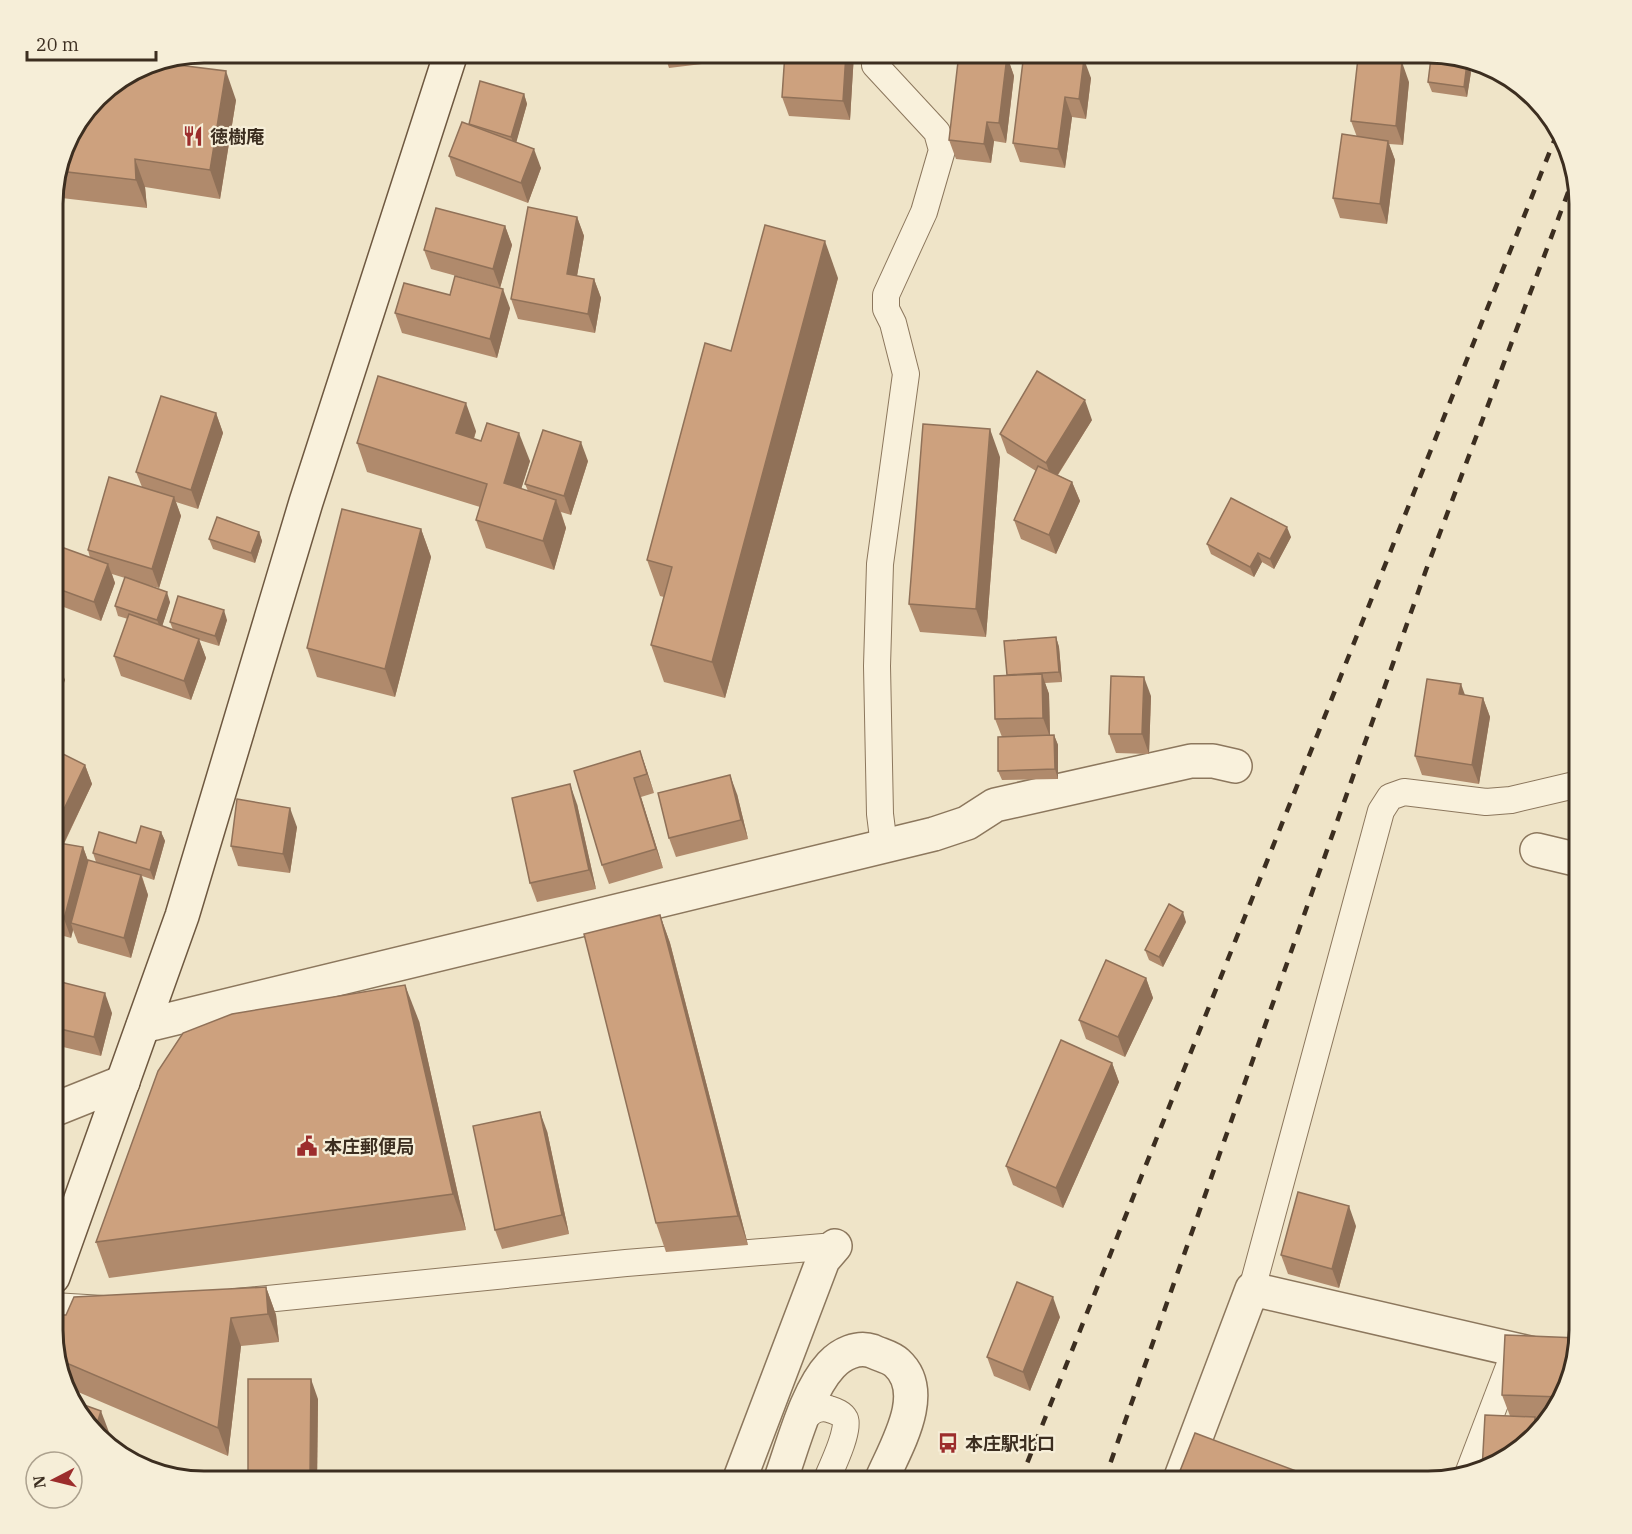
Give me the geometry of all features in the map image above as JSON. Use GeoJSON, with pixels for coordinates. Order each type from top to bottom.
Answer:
{"type":"FeatureCollection","features":[{"type":"Feature","properties":{"kind":"street"},"geometry":{"type":"LineString","coordinates":[[63,1249],[182,916],[306,502],[447,63]]}},
{"type":"Feature","properties":{"kind":"street"},"geometry":{"type":"LineString","coordinates":[[143,1026],[884,846],[967,823],[996,805],[1007,802],[1191,761],[1235,766]]}},
{"type":"Feature","properties":{"kind":"street"},"geometry":{"type":"LineString","coordinates":[[1537,850],[1569,858]]}},
{"type":"Feature","properties":{"kind":"street"},"geometry":{"type":"LineString","coordinates":[[63,1106],[123,1082]]}},
{"type":"Feature","properties":{"kind":"street"},"geometry":{"type":"LineString","coordinates":[[743,1471],[823,1260],[835,1246]]}},
{"type":"Feature","properties":{"kind":"street"},"geometry":{"type":"LineString","coordinates":[[1183,1471],[1252,1289],[1565,1361]]}},
{"type":"Feature","properties":{"kind":"street"},"geometry":{"type":"LineString","coordinates":[[784,1471],[818,1381],[833,1363],[849,1352],[868,1350],[895,1361],[907,1374],[911,1393],[908,1416],[886,1471]]}},
{"type":"Feature","properties":{"kind":"lane"},"geometry":{"type":"LineString","coordinates":[[875,65],[937,132],[942,150],[924,212],[886,295],[886,309],[893,323],[906,374],[880,564],[877,677],[880,814],[884,846]]}},
{"type":"Feature","properties":{"kind":"lane"},"geometry":{"type":"LineString","coordinates":[[1252,1289],[1380,811],[1390,797],[1404,792],[1486,802],[1511,800],[1569,786]]}},
{"type":"Feature","properties":{"kind":"lane"},"geometry":{"type":"LineString","coordinates":[[213,1304],[626,1263],[835,1246]]}},
{"type":"Feature","properties":{"kind":"lane"},"geometry":{"type":"LineString","coordinates":[[63,1306],[123,1308]]}},
{"type":"Feature","properties":{"kind":"lane"},"geometry":{"type":"LineString","coordinates":[[1472,1464],[1515,1350]]}},
{"type":"Feature","properties":{"kind":"lane"},"geometry":{"type":"LineString","coordinates":[[804,1418],[813,1410],[824,1407],[838,1412],[845,1419],[846,1429],[830,1471]]}},
{"type":"Feature","properties":{"kind":"building"},"geometry":{"type":"Polygon","coordinates":[[[784,63],[845,63],[843,101],[782,97],[784,63]]]}},
{"type":"Feature","properties":{"kind":"building"},"geometry":{"type":"Polygon","coordinates":[[[958,63],[1006,63],[999,123],[987,122],[984,144],[949,140],[958,63]]]}},
{"type":"Feature","properties":{"kind":"building"},"geometry":{"type":"Polygon","coordinates":[[[1023,63],[1084,63],[1079,99],[1065,97],[1058,149],[1013,143],[1023,63]]]}},
{"type":"Feature","properties":{"kind":"building"},"geometry":{"type":"Polygon","coordinates":[[[1357,63],[1402,63],[1396,126],[1351,121],[1357,63]]]}},
{"type":"Feature","properties":{"kind":"building"},"geometry":{"type":"Polygon","coordinates":[[[1430,63],[1466,68],[1464,87],[1428,82],[1430,63]]]}},
{"type":"Feature","properties":{"kind":"building"},"geometry":{"type":"Polygon","coordinates":[[[180,65],[226,71],[210,170],[135,159],[136,180],[67,172],[78,142],[98,111],[118,92],[133,82],[167,68],[180,65]]]}},
{"type":"Feature","properties":{"kind":"building"},"geometry":{"type":"Polygon","coordinates":[[[480,81],[524,94],[511,137],[469,124],[480,81]]]}},
{"type":"Feature","properties":{"kind":"building"},"geometry":{"type":"Polygon","coordinates":[[[462,122],[534,149],[521,183],[449,156],[462,122]]]}},
{"type":"Feature","properties":{"kind":"building"},"geometry":{"type":"Polygon","coordinates":[[[1342,134],[1388,141],[1380,204],[1333,198],[1342,134]]]}},
{"type":"Feature","properties":{"kind":"building"},"geometry":{"type":"Polygon","coordinates":[[[528,207],[577,217],[567,274],[594,279],[588,314],[511,299],[528,207]]]}},
{"type":"Feature","properties":{"kind":"building"},"geometry":{"type":"Polygon","coordinates":[[[436,208],[505,226],[493,269],[424,250],[436,208]]]}},
{"type":"Feature","properties":{"kind":"building"},"geometry":{"type":"Polygon","coordinates":[[[765,225],[825,241],[712,662],[651,645],[672,567],[647,560],[705,343],[731,351],[765,225]]]}},
{"type":"Feature","properties":{"kind":"building"},"geometry":{"type":"Polygon","coordinates":[[[455,276],[503,289],[490,339],[395,313],[404,283],[450,295],[455,276]]]}},
{"type":"Feature","properties":{"kind":"building"},"geometry":{"type":"Polygon","coordinates":[[[1037,371],[1085,400],[1046,463],[1000,434],[1037,371]]]}},
{"type":"Feature","properties":{"kind":"building"},"geometry":{"type":"Polygon","coordinates":[[[378,376],[466,403],[456,433],[481,441],[487,423],[519,433],[504,483],[556,500],[543,541],[476,520],[487,484],[357,443],[378,376]]]}},
{"type":"Feature","properties":{"kind":"building"},"geometry":{"type":"Polygon","coordinates":[[[161,396],[216,413],[191,490],[136,472],[161,396]]]}},
{"type":"Feature","properties":{"kind":"building"},"geometry":{"type":"Polygon","coordinates":[[[923,424],[990,429],[976,609],[909,604],[923,424]]]}},
{"type":"Feature","properties":{"kind":"building"},"geometry":{"type":"Polygon","coordinates":[[[543,430],[581,442],[564,496],[525,484],[543,430]]]}},
{"type":"Feature","properties":{"kind":"building"},"geometry":{"type":"Polygon","coordinates":[[[1038,466],[1072,482],[1049,535],[1014,520],[1038,466]]]}},
{"type":"Feature","properties":{"kind":"building"},"geometry":{"type":"Polygon","coordinates":[[[109,477],[174,497],[152,569],[88,550],[109,477]]]}},
{"type":"Feature","properties":{"kind":"building"},"geometry":{"type":"Polygon","coordinates":[[[1231,498],[1287,527],[1270,559],[1258,553],[1250,567],[1207,544],[1231,498]]]}},
{"type":"Feature","properties":{"kind":"building"},"geometry":{"type":"Polygon","coordinates":[[[342,509],[421,529],[385,669],[307,648],[342,509]]]}},
{"type":"Feature","properties":{"kind":"building"},"geometry":{"type":"Polygon","coordinates":[[[217,517],[259,532],[251,553],[209,539],[217,517]]]}},
{"type":"Feature","properties":{"kind":"building"},"geometry":{"type":"Polygon","coordinates":[[[63,548],[108,564],[94,602],[63,591],[63,548]]]}},
{"type":"Feature","properties":{"kind":"building"},"geometry":{"type":"Polygon","coordinates":[[[125,577],[167,592],[157,620],[115,606],[125,577]]]}},
{"type":"Feature","properties":{"kind":"building"},"geometry":{"type":"Polygon","coordinates":[[[178,596],[224,610],[215,636],[170,622],[178,596]]]}},
{"type":"Feature","properties":{"kind":"building"},"geometry":{"type":"Polygon","coordinates":[[[129,614],[199,639],[184,681],[114,656],[129,614]]]}},
{"type":"Feature","properties":{"kind":"building"},"geometry":{"type":"Polygon","coordinates":[[[1056,637],[1059,672],[1007,675],[1004,641],[1056,637]]]}},
{"type":"Feature","properties":{"kind":"building"},"geometry":{"type":"Polygon","coordinates":[[[1042,674],[1043,718],[995,719],[994,676],[1042,674]]]}},
{"type":"Feature","properties":{"kind":"building"},"geometry":{"type":"Polygon","coordinates":[[[1111,676],[1144,677],[1142,734],[1109,734],[1111,676]]]}},
{"type":"Feature","properties":{"kind":"building"},"geometry":{"type":"Polygon","coordinates":[[[1427,679],[1461,684],[1459,694],[1483,698],[1472,765],[1415,756],[1427,679]]]}},
{"type":"Feature","properties":{"kind":"building"},"geometry":{"type":"Polygon","coordinates":[[[1054,735],[1055,769],[998,771],[998,737],[1054,735]]]}},
{"type":"Feature","properties":{"kind":"building"},"geometry":{"type":"Polygon","coordinates":[[[640,751],[647,774],[634,778],[656,849],[602,865],[574,771],[640,751]]]}},
{"type":"Feature","properties":{"kind":"building"},"geometry":{"type":"Polygon","coordinates":[[[63,754],[85,765],[63,811],[63,754]]]}},
{"type":"Feature","properties":{"kind":"building"},"geometry":{"type":"Polygon","coordinates":[[[730,775],[741,820],[669,838],[658,793],[730,775]]]}},
{"type":"Feature","properties":{"kind":"building"},"geometry":{"type":"Polygon","coordinates":[[[570,784],[589,870],[530,883],[512,798],[570,784]]]}},
{"type":"Feature","properties":{"kind":"building"},"geometry":{"type":"Polygon","coordinates":[[[237,799],[290,808],[283,854],[231,846],[237,799]]]}},
{"type":"Feature","properties":{"kind":"building"},"geometry":{"type":"Polygon","coordinates":[[[141,826],[161,832],[150,870],[93,853],[99,832],[136,843],[141,826]]]}},
{"type":"Feature","properties":{"kind":"building"},"geometry":{"type":"Polygon","coordinates":[[[63,844],[83,847],[63,919],[63,844]]]}},
{"type":"Feature","properties":{"kind":"building"},"geometry":{"type":"Polygon","coordinates":[[[88,860],[141,875],[124,938],[71,923],[88,860]]]}},
{"type":"Feature","properties":{"kind":"building"},"geometry":{"type":"Polygon","coordinates":[[[1169,904],[1183,912],[1159,957],[1145,950],[1169,904]]]}},
{"type":"Feature","properties":{"kind":"building"},"geometry":{"type":"Polygon","coordinates":[[[660,915],[738,1216],[656,1223],[584,934],[660,915]]]}},
{"type":"Feature","properties":{"kind":"building"},"geometry":{"type":"Polygon","coordinates":[[[1106,960],[1146,978],[1118,1037],[1079,1020],[1106,960]]]}},
{"type":"Feature","properties":{"kind":"building"},"geometry":{"type":"Polygon","coordinates":[[[63,982],[105,993],[94,1037],[63,1030],[63,982]]]}},
{"type":"Feature","properties":{"kind":"building"},"geometry":{"type":"Polygon","coordinates":[[[405,985],[453,1194],[96,1242],[158,1071],[183,1033],[232,1014],[405,985]]]}},
{"type":"Feature","properties":{"kind":"building"},"geometry":{"type":"Polygon","coordinates":[[[1061,1040],[1112,1063],[1056,1188],[1006,1166],[1061,1040]]]}},
{"type":"Feature","properties":{"kind":"building"},"geometry":{"type":"Polygon","coordinates":[[[540,1112],[562,1215],[495,1230],[473,1126],[540,1112]]]}},
{"type":"Feature","properties":{"kind":"building"},"geometry":{"type":"Polygon","coordinates":[[[1298,1192],[1349,1206],[1332,1269],[1281,1255],[1298,1192]]]}},
{"type":"Feature","properties":{"kind":"building"},"geometry":{"type":"Polygon","coordinates":[[[1017,1282],[1053,1297],[1023,1372],[987,1357],[1017,1282]]]}},
{"type":"Feature","properties":{"kind":"building"},"geometry":{"type":"Polygon","coordinates":[[[266,1287],[268,1314],[231,1318],[218,1428],[67,1363],[63,1339],[63,1315],[66,1315],[74,1297],[266,1287]]]}},
{"type":"Feature","properties":{"kind":"building"},"geometry":{"type":"Polygon","coordinates":[[[1505,1335],[1569,1338],[1564,1367],[1551,1397],[1502,1395],[1505,1335]]]}},
{"type":"Feature","properties":{"kind":"building"},"geometry":{"type":"Polygon","coordinates":[[[248,1379],[311,1379],[310,1471],[248,1471],[248,1379]]]}},
{"type":"Feature","properties":{"kind":"building"},"geometry":{"type":"Polygon","coordinates":[[[86,1405],[101,1411],[97,1422],[86,1405]]]}},
{"type":"Feature","properties":{"kind":"building"},"geometry":{"type":"Polygon","coordinates":[[[1485,1415],[1535,1417],[1534,1423],[1521,1436],[1483,1460],[1485,1415]]]}},
{"type":"Feature","properties":{"kind":"building"},"geometry":{"type":"Polygon","coordinates":[[[1195,1433],[1296,1471],[1180,1471],[1195,1433]]]}},
{"type":"Feature","properties":{"kind":"railway"},"geometry":{"type":"LineString","coordinates":[[1024,1471],[1554,142]]}},
{"type":"Feature","properties":{"kind":"railway"},"geometry":{"type":"LineString","coordinates":[[1108,1471],[1426,570],[1569,191]]}},
{"type":"Feature","properties":{"kind":"place","name":"徳樹庵"},"geometry":{"type":"Point","coordinates":[193,136]}},
{"type":"Feature","properties":{"kind":"place","name":"本庄郵便局"},"geometry":{"type":"Point","coordinates":[307,1146]}},
{"type":"Feature","properties":{"kind":"place","name":"本庄駅北口"},"geometry":{"type":"Point","coordinates":[948,1443]}}]}
